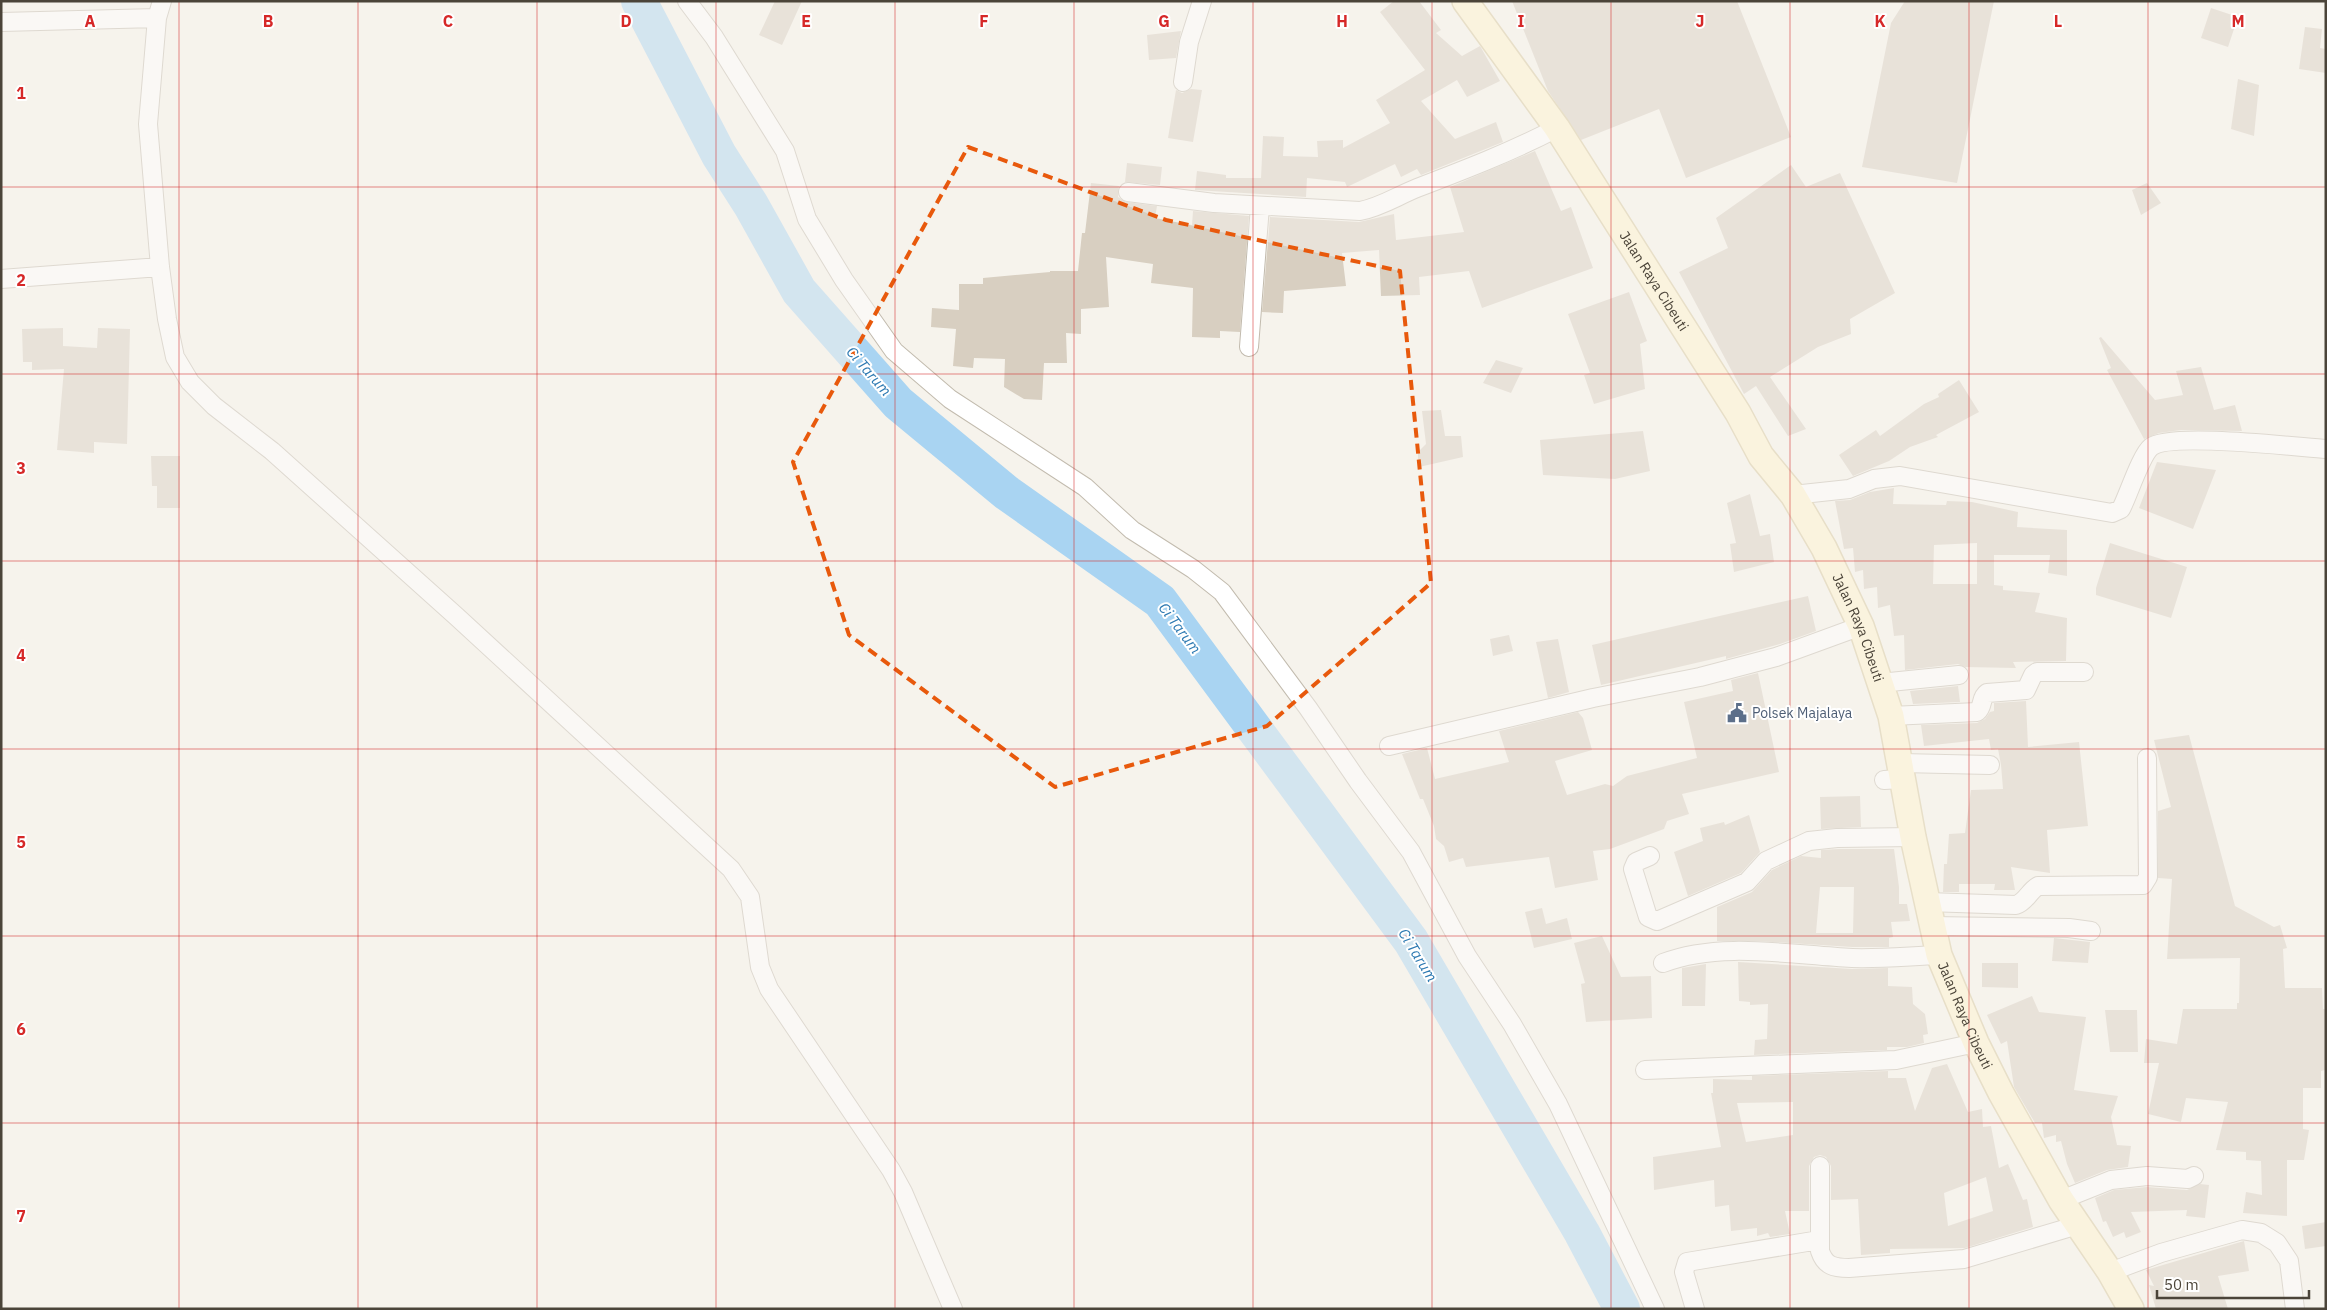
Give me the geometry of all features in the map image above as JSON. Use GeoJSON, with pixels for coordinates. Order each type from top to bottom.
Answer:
{"type":"FeatureCollection","features":[{"type":"Feature","properties":{"kind":"main road","name":"Jalan Raya Cibeuti"},"geometry":{"type":"LineString","coordinates":[[1465,1],[1557,128],[1738,413],[1761,456],[1793,495],[1824,548],[1860,626],[1892,716],[1895,774],[1913,837],[1939,955],[1976,1043],[2001,1093],[2062,1200],[2110,1272],[2131,1309]]}},
{"type":"Feature","properties":{"kind":"street"},"geometry":{"type":"LineString","coordinates":[[687,1],[714,37],[785,151],[807,219],[844,280],[894,352],[950,399],[1085,487],[1132,530],[1193,569],[1222,592],[1291,685],[1358,781],[1411,852],[1467,956],[1512,1024],[1558,1104],[1655,1309]]}},
{"type":"Feature","properties":{"kind":"street"},"geometry":{"type":"LineString","coordinates":[[1183,82],[1188,50],[1202,1]]}},
{"type":"Feature","properties":{"kind":"street"},"geometry":{"type":"LineString","coordinates":[[1,22],[159,10],[148,124],[160,266],[167,319],[175,357],[190,382],[214,406],[272,451],[456,616],[731,869],[750,897],[760,967],[769,989],[891,1170],[903,1192],[953,1309]]}},
{"type":"Feature","properties":{"kind":"street"},"geometry":{"type":"LineString","coordinates":[[1128,192],[1214,203],[1337,210],[1369,209],[1512,151],[1557,128]]}},
{"type":"Feature","properties":{"kind":"street"},"geometry":{"type":"LineString","coordinates":[[1249,347],[1260,206]]}},
{"type":"Feature","properties":{"kind":"street"},"geometry":{"type":"LineString","coordinates":[[1,279],[160,266]]}},
{"type":"Feature","properties":{"kind":"street"},"geometry":{"type":"LineString","coordinates":[[1793,495],[1849,489],[1874,480],[1900,476],[2112,513],[2121,509],[2147,451],[2154,445],[2169,441],[2235,441],[2326,449]]}},
{"type":"Feature","properties":{"kind":"street"},"geometry":{"type":"LineString","coordinates":[[1389,746],[1593,698],[1700,677],[1776,657],[1860,626]]}},
{"type":"Feature","properties":{"kind":"street"},"geometry":{"type":"LineString","coordinates":[[1892,716],[1977,712],[1981,708],[1983,697],[1987,693],[2026,690],[2033,674],[2036,672],[2084,672]]}},
{"type":"Feature","properties":{"kind":"street"},"geometry":{"type":"LineString","coordinates":[[1880,683],[1959,675]]}},
{"type":"Feature","properties":{"kind":"street"},"geometry":{"type":"LineString","coordinates":[[1929,914],[2016,905],[2023,902],[2028,894],[2038,886],[2138,887],[2143,885],[2148,877],[2147,758]]}},
{"type":"Feature","properties":{"kind":"street"},"geometry":{"type":"LineString","coordinates":[[1895,774],[1990,765]]}},
{"type":"Feature","properties":{"kind":"street"},"geometry":{"type":"LineString","coordinates":[[1650,856],[1636,862],[1633,869],[1648,918],[1657,921],[1747,882],[1766,860],[1809,841],[1837,838],[1913,837]]}},
{"type":"Feature","properties":{"kind":"street"},"geometry":{"type":"LineString","coordinates":[[1929,914],[2091,931]]}},
{"type":"Feature","properties":{"kind":"street"},"geometry":{"type":"LineString","coordinates":[[1663,963],[1684,955],[1722,952],[1855,958],[1939,955]]}},
{"type":"Feature","properties":{"kind":"street"},"geometry":{"type":"LineString","coordinates":[[1645,1070],[1896,1060],[1976,1043]]}},
{"type":"Feature","properties":{"kind":"street"},"geometry":{"type":"LineString","coordinates":[[1820,1166],[1820,1251],[1826,1264],[1838,1268],[1964,1259],[2078,1225]]}},
{"type":"Feature","properties":{"kind":"street"},"geometry":{"type":"LineString","coordinates":[[2062,1200],[2111,1180],[2147,1176],[2188,1179],[2194,1176]]}},
{"type":"Feature","properties":{"kind":"street"},"geometry":{"type":"LineString","coordinates":[[2110,1272],[2161,1253],[2242,1230],[2261,1233],[2276,1243],[2289,1262],[2295,1309]]}},
{"type":"Feature","properties":{"kind":"street"},"geometry":{"type":"LineString","coordinates":[[1695,1309],[1684,1272],[1687,1262],[1820,1240]]}},
{"type":"Feature","properties":{"kind":"highlighted area"},"geometry":{"type":"Polygon","coordinates":[[[968,147],[1166,220],[1400,271],[1431,583],[1267,726],[1055,787],[849,635],[793,462],[968,147]]]}},
{"type":"Feature","properties":{"kind":"building"},"geometry":{"type":"Polygon","coordinates":[[[775,1],[802,1],[782,45],[759,35],[775,1]]]}},
{"type":"Feature","properties":{"kind":"building"},"geometry":{"type":"Polygon","coordinates":[[[1394,1],[1419,1],[1441,30],[1436,33],[1462,56],[1480,46],[1500,81],[1467,97],[1457,80],[1421,101],[1455,139],[1496,122],[1503,142],[1421,175],[1417,169],[1401,177],[1395,164],[1347,187],[1345,182],[1307,178],[1306,197],[1195,190],[1197,171],[1226,175],[1226,178],[1261,178],[1263,136],[1284,137],[1283,156],[1318,157],[1317,141],[1343,140],[1343,148],[1390,123],[1376,100],[1425,70],[1380,12],[1394,1]]]}},
{"type":"Feature","properties":{"kind":"building"},"geometry":{"type":"Polygon","coordinates":[[[1512,1],[1737,1],[1791,137],[1686,178],[1659,109],[1581,140],[1548,91],[1512,1]]]}},
{"type":"Feature","properties":{"kind":"building"},"geometry":{"type":"Polygon","coordinates":[[[1905,1],[1994,1],[1957,183],[1862,167],[1891,23],[1905,1]]]}},
{"type":"Feature","properties":{"kind":"building"},"geometry":{"type":"Polygon","coordinates":[[[2211,8],[2238,17],[2228,47],[2201,38],[2211,8]]]}},
{"type":"Feature","properties":{"kind":"building"},"geometry":{"type":"Polygon","coordinates":[[[2305,27],[2322,29],[2320,48],[2326,49],[2326,73],[2299,69],[2305,27]]]}},
{"type":"Feature","properties":{"kind":"building"},"geometry":{"type":"Polygon","coordinates":[[[1181,31],[1176,58],[1149,60],[1147,35],[1181,31]]]}},
{"type":"Feature","properties":{"kind":"building"},"geometry":{"type":"Polygon","coordinates":[[[2238,79],[2259,85],[2254,136],[2231,129],[2238,79]]]}},
{"type":"Feature","properties":{"kind":"building"},"geometry":{"type":"Polygon","coordinates":[[[1191,89],[1202,90],[1193,142],[1168,138],[1176,90],[1182,93],[1191,89]]]}},
{"type":"Feature","properties":{"kind":"building"},"geometry":{"type":"Polygon","coordinates":[[[1535,151],[1561,211],[1571,207],[1593,268],[1482,308],[1469,271],[1419,277],[1420,295],[1381,296],[1379,250],[1342,253],[1346,286],[1284,291],[1283,313],[1262,312],[1270,217],[1359,222],[1394,214],[1396,240],[1464,232],[1450,187],[1535,151]]]}},
{"type":"Feature","properties":{"kind":"building"},"geometry":{"type":"Polygon","coordinates":[[[1127,163],[1162,167],[1160,185],[1125,182],[1127,163]]]}},
{"type":"Feature","properties":{"kind":"building"},"geometry":{"type":"Polygon","coordinates":[[[1791,165],[1806,187],[1840,173],[1895,293],[1850,319],[1851,334],[1818,347],[1770,377],[1806,429],[1788,436],[1756,386],[1744,394],[1679,272],[1728,248],[1716,218],[1791,165]]]}},
{"type":"Feature","properties":{"kind":"building"},"geometry":{"type":"Polygon","coordinates":[[[1091,183],[1119,186],[1118,197],[1126,202],[1157,206],[1155,218],[1192,225],[1193,211],[1249,216],[1240,332],[1220,331],[1220,338],[1192,337],[1193,288],[1151,283],[1153,264],[1106,257],[1109,307],[1081,309],[1081,334],[1066,333],[1067,363],[1044,363],[1042,400],[1024,399],[1004,387],[1005,359],[974,358],[973,368],[953,366],[956,329],[931,327],[932,308],[959,310],[959,284],[983,284],[983,278],[1050,271],[1078,271],[1082,233],[1085,233],[1091,183]]]}},
{"type":"Feature","properties":{"kind":"building"},"geometry":{"type":"Polygon","coordinates":[[[2147,183],[2161,203],[2141,215],[2132,190],[2147,183]]]}},
{"type":"Feature","properties":{"kind":"building"},"geometry":{"type":"Polygon","coordinates":[[[1629,292],[1647,341],[1640,344],[1645,389],[1594,404],[1584,375],[1590,373],[1568,314],[1629,292]]]}},
{"type":"Feature","properties":{"kind":"building"},"geometry":{"type":"Polygon","coordinates":[[[63,328],[63,346],[97,348],[98,328],[130,329],[127,444],[94,442],[94,453],[57,450],[64,369],[32,370],[32,362],[23,362],[22,329],[63,328]]]}},
{"type":"Feature","properties":{"kind":"building"},"geometry":{"type":"Polygon","coordinates":[[[2101,337],[2155,400],[2183,395],[2176,371],[2201,367],[2214,410],[2235,405],[2242,431],[2181,430],[2159,433],[2144,439],[2107,370],[2111,368],[2099,338],[2101,337]]]}},
{"type":"Feature","properties":{"kind":"building"},"geometry":{"type":"Polygon","coordinates":[[[1496,360],[1523,368],[1511,393],[1483,383],[1496,360]]]}},
{"type":"Feature","properties":{"kind":"building"},"geometry":{"type":"Polygon","coordinates":[[[1959,380],[1979,412],[1936,435],[1938,437],[1910,447],[1889,461],[1853,476],[1839,455],[1876,430],[1880,436],[1924,404],[1939,397],[1938,394],[1959,380]]]}},
{"type":"Feature","properties":{"kind":"building"},"geometry":{"type":"Polygon","coordinates":[[[1441,410],[1445,436],[1461,436],[1463,457],[1419,467],[1418,452],[1426,444],[1422,411],[1441,410]]]}},
{"type":"Feature","properties":{"kind":"building"},"geometry":{"type":"Polygon","coordinates":[[[1643,431],[1650,471],[1615,479],[1543,475],[1540,440],[1643,431]]]}},
{"type":"Feature","properties":{"kind":"building"},"geometry":{"type":"Polygon","coordinates":[[[151,456],[180,456],[180,508],[157,508],[157,486],[152,486],[151,456]]]}},
{"type":"Feature","properties":{"kind":"building"},"geometry":{"type":"Polygon","coordinates":[[[2157,462],[2216,470],[2193,529],[2139,508],[2157,462]]]}},
{"type":"Feature","properties":{"kind":"building"},"geometry":{"type":"Polygon","coordinates":[[[1894,488],[1893,504],[1946,505],[1947,501],[1972,502],[2018,512],[2017,527],[2067,530],[2067,576],[2048,573],[2050,555],[1994,555],[1994,585],[2003,586],[2003,590],[2040,593],[2035,612],[2067,618],[2066,661],[2013,662],[2016,668],[1965,667],[1958,664],[1905,670],[1904,635],[1894,636],[1890,605],[1878,608],[1877,587],[1864,589],[1863,570],[1855,572],[1853,548],[1844,549],[1835,501],[1850,500],[1870,492],[1894,488]],[[1977,543],[1934,545],[1933,584],[1977,584],[1977,543]]]}},
{"type":"Feature","properties":{"kind":"building"},"geometry":{"type":"Polygon","coordinates":[[[1750,494],[1760,536],[1770,534],[1774,562],[1734,572],[1730,544],[1736,543],[1727,503],[1750,494]]]}},
{"type":"Feature","properties":{"kind":"building"},"geometry":{"type":"Polygon","coordinates":[[[2110,543],[2187,567],[2171,618],[2096,595],[2096,588],[2110,543]]]}},
{"type":"Feature","properties":{"kind":"building"},"geometry":{"type":"Polygon","coordinates":[[[1808,596],[1816,631],[1780,644],[1726,659],[1726,656],[1601,685],[1592,645],[1808,596]]]}},
{"type":"Feature","properties":{"kind":"building"},"geometry":{"type":"Polygon","coordinates":[[[1509,635],[1513,651],[1493,656],[1490,639],[1509,635]]]}},
{"type":"Feature","properties":{"kind":"building"},"geometry":{"type":"Polygon","coordinates":[[[1558,639],[1569,692],[1548,698],[1536,642],[1558,639]]]}},
{"type":"Feature","properties":{"kind":"building"},"geometry":{"type":"Polygon","coordinates":[[[1758,673],[1779,772],[1682,794],[1689,814],[1667,821],[1664,829],[1610,849],[1593,851],[1598,880],[1555,888],[1549,857],[1466,867],[1463,858],[1449,862],[1444,846],[1436,839],[1434,826],[1423,799],[1420,799],[1402,754],[1427,748],[1435,779],[1509,762],[1499,731],[1578,712],[1583,718],[1592,750],[1555,761],[1567,795],[1605,784],[1613,786],[1627,776],[1697,758],[1684,702],[1733,691],[1731,680],[1758,673]]]}},
{"type":"Feature","properties":{"kind":"building"},"geometry":{"type":"Polygon","coordinates":[[[1958,686],[1960,702],[1913,704],[1910,691],[1958,686]]]}},
{"type":"Feature","properties":{"kind":"building"},"geometry":{"type":"Polygon","coordinates":[[[2026,701],[2028,747],[2079,742],[2088,826],[2047,830],[2050,873],[2011,867],[2015,890],[1994,890],[1995,884],[1959,884],[1959,892],[1943,892],[1944,864],[1947,864],[1949,834],[1965,833],[1971,790],[2003,789],[2001,765],[1998,749],[1991,750],[1989,739],[1924,746],[1921,725],[1977,723],[1994,711],[1994,703],[2026,701]]]}},
{"type":"Feature","properties":{"kind":"building"},"geometry":{"type":"Polygon","coordinates":[[[2189,735],[2235,906],[2274,927],[2280,925],[2287,948],[2283,949],[2285,988],[2322,988],[2323,1009],[2326,1009],[2325,1070],[2321,1071],[2321,1088],[2303,1088],[2303,1129],[2309,1130],[2304,1160],[2287,1160],[2287,1216],[2243,1213],[2246,1192],[2262,1195],[2261,1161],[2246,1160],[2246,1152],[2216,1150],[2228,1102],[2186,1098],[2181,1122],[2148,1114],[2159,1063],[2144,1063],[2146,1039],[2177,1044],[2183,1009],[2237,1009],[2237,1003],[2239,1003],[2240,958],[2167,959],[2172,879],[2158,878],[2158,811],[2171,807],[2154,740],[2189,735]]]}},
{"type":"Feature","properties":{"kind":"building"},"geometry":{"type":"Polygon","coordinates":[[[1860,796],[1861,827],[1821,829],[1820,797],[1860,796]]]}},
{"type":"Feature","properties":{"kind":"building"},"geometry":{"type":"Polygon","coordinates":[[[1749,815],[1760,852],[1741,873],[1688,896],[1674,852],[1703,841],[1700,828],[1724,822],[1725,825],[1749,815]]]}},
{"type":"Feature","properties":{"kind":"building"},"geometry":{"type":"Polygon","coordinates":[[[1894,849],[1899,887],[1899,904],[1907,904],[1910,921],[1891,922],[1893,937],[1889,938],[1889,947],[1717,941],[1717,907],[1752,892],[1772,870],[1801,856],[1821,858],[1821,850],[1894,849]],[[1820,887],[1816,933],[1853,933],[1854,887],[1820,887]]]}},
{"type":"Feature","properties":{"kind":"building"},"geometry":{"type":"Polygon","coordinates":[[[1542,908],[1546,924],[1567,918],[1572,939],[1534,948],[1525,912],[1542,908]]]}},
{"type":"Feature","properties":{"kind":"building"},"geometry":{"type":"Polygon","coordinates":[[[1602,936],[1621,977],[1651,976],[1652,1018],[1586,1022],[1581,984],[1585,983],[1574,943],[1602,936]]]}},
{"type":"Feature","properties":{"kind":"building"},"geometry":{"type":"Polygon","coordinates":[[[2054,938],[2090,942],[2088,963],[2052,961],[2054,938]]]}},
{"type":"Feature","properties":{"kind":"building"},"geometry":{"type":"Polygon","coordinates":[[[1738,962],[1852,969],[1888,968],[1888,986],[1912,987],[1913,1004],[1925,1014],[1928,1034],[1923,1035],[1924,1043],[1907,1047],[1887,1047],[1887,1050],[1754,1055],[1755,1040],[1767,1039],[1768,1004],[1750,1005],[1750,1002],[1739,1001],[1738,962]]]}},
{"type":"Feature","properties":{"kind":"building"},"geometry":{"type":"Polygon","coordinates":[[[1982,963],[2018,963],[2018,988],[1982,987],[1982,963]]]}},
{"type":"Feature","properties":{"kind":"building"},"geometry":{"type":"Polygon","coordinates":[[[1706,964],[1705,1006],[1682,1006],[1682,968],[1706,964]]]}},
{"type":"Feature","properties":{"kind":"building"},"geometry":{"type":"Polygon","coordinates":[[[2032,996],[2039,1012],[2086,1017],[2074,1090],[2118,1096],[2111,1117],[2117,1145],[2131,1146],[2128,1167],[2107,1170],[2075,1183],[2067,1164],[2061,1141],[2056,1142],[2056,1135],[2044,1138],[2042,1123],[2035,1123],[2014,1087],[2007,1041],[2001,1044],[1987,1015],[2032,996]]]}},
{"type":"Feature","properties":{"kind":"building"},"geometry":{"type":"Polygon","coordinates":[[[2105,1010],[2137,1010],[2138,1052],[2110,1052],[2105,1010]]]}},
{"type":"Feature","properties":{"kind":"building"},"geometry":{"type":"Polygon","coordinates":[[[1947,1064],[1968,1112],[1982,1109],[1983,1127],[1991,1126],[1999,1168],[2008,1164],[2023,1200],[2027,1199],[2033,1227],[1965,1248],[1890,1249],[1890,1253],[1861,1255],[1858,1199],[1831,1200],[1831,1166],[1826,1157],[1820,1155],[1814,1157],[1809,1166],[1809,1211],[1785,1211],[1790,1234],[1770,1237],[1768,1233],[1757,1236],[1757,1228],[1731,1231],[1729,1205],[1715,1207],[1714,1180],[1654,1190],[1653,1157],[1721,1147],[1711,1093],[1713,1093],[1713,1079],[1752,1080],[1752,1076],[1888,1071],[1888,1078],[1906,1078],[1915,1111],[1932,1068],[1947,1064]],[[1793,1102],[1737,1103],[1746,1142],[1793,1135],[1793,1102]],[[1986,1177],[1944,1193],[1948,1226],[1993,1211],[1986,1177]]]}},
{"type":"Feature","properties":{"kind":"building"},"geometry":{"type":"Polygon","coordinates":[[[2200,1184],[2209,1185],[2205,1218],[2186,1216],[2187,1210],[2131,1212],[2141,1232],[2126,1238],[2124,1232],[2113,1237],[2106,1221],[2103,1222],[2095,1198],[2114,1190],[2147,1187],[2187,1190],[2200,1184]]]}},
{"type":"Feature","properties":{"kind":"building"},"geometry":{"type":"Polygon","coordinates":[[[2326,1222],[2326,1246],[2305,1249],[2302,1226],[2326,1222]]]}},
{"type":"Feature","properties":{"kind":"building"},"geometry":{"type":"Polygon","coordinates":[[[2244,1241],[2249,1271],[2218,1276],[2228,1309],[2156,1309],[2149,1285],[2154,1286],[2146,1270],[2244,1241]]]}},
{"type":"Feature","properties":{"kind":"waterway","name":"Ci Tarum"},"geometry":{"type":"LineString","coordinates":[[639,1],[719,155],[751,205],[799,291],[898,403],[1007,493],[1160,601],[1411,941],[1582,1233],[1622,1309]]}},
{"type":"Feature","properties":{"kind":"place","name":"Polsek Majalaya"},"geometry":{"type":"Point","coordinates":[1737,713]}}]}
